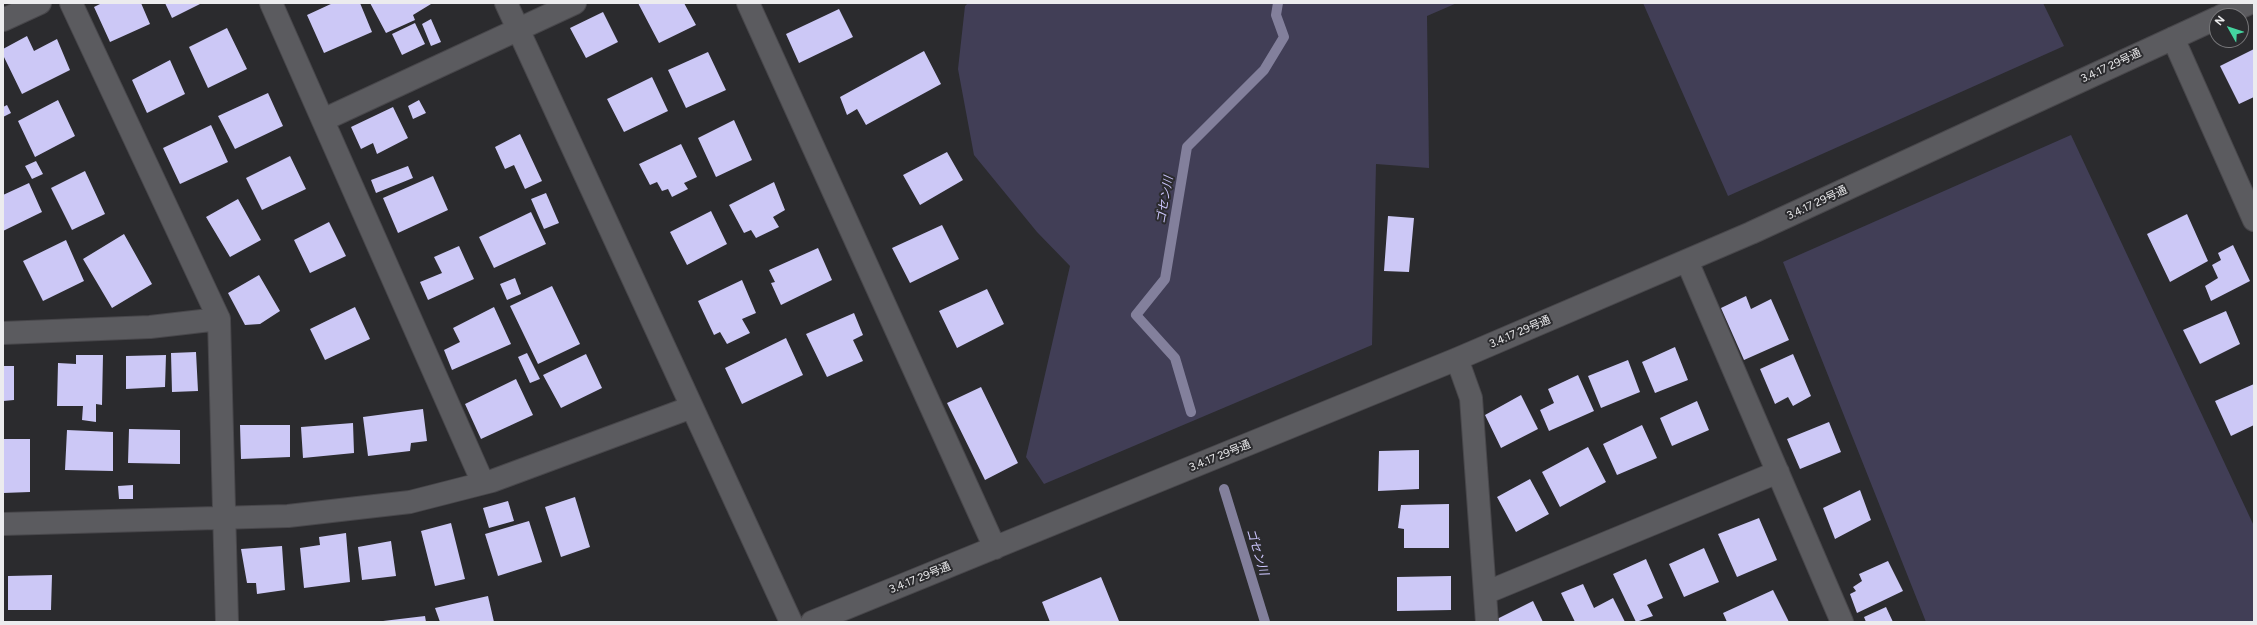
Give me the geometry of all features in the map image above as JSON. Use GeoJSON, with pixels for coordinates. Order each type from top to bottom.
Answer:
{"type":"FeatureCollection","features":[{"type":"Feature","properties":{"kind":"street"},"geometry":{"type":"LineString","coordinates":[[3,20],[40,3]]}},
{"type":"Feature","properties":{"kind":"street"},"geometry":{"type":"LineString","coordinates":[[70,3],[219,319],[227,622]]}},
{"type":"Feature","properties":{"kind":"street"},"geometry":{"type":"LineString","coordinates":[[271,3],[483,483]]}},
{"type":"Feature","properties":{"kind":"street"},"geometry":{"type":"LineString","coordinates":[[506,3],[791,622]]}},
{"type":"Feature","properties":{"kind":"street"},"geometry":{"type":"LineString","coordinates":[[323,120],[575,3]]}},
{"type":"Feature","properties":{"kind":"street"},"geometry":{"type":"LineString","coordinates":[[748,3],[995,548]]}},
{"type":"Feature","properties":{"kind":"street"},"geometry":{"type":"LineString","coordinates":[[2239,8],[2250,3]]}},
{"type":"Feature","properties":{"kind":"street","name":"3.4.17 29号通"},"geometry":{"type":"LineString","coordinates":[[812,622],[1457,359],[1687,261],[1758,230],[2209,22]]}},
{"type":"Feature","properties":{"kind":"street"},"geometry":{"type":"LineString","coordinates":[[2173,38],[2254,220]]}},
{"type":"Feature","properties":{"kind":"street"},"geometry":{"type":"LineString","coordinates":[[1687,261],[1842,622]]}},
{"type":"Feature","properties":{"kind":"street"},"geometry":{"type":"LineString","coordinates":[[4,329],[150,327],[219,319]]}},
{"type":"Feature","properties":{"kind":"street"},"geometry":{"type":"LineString","coordinates":[[1457,359],[1471,398],[1487,622]]}},
{"type":"Feature","properties":{"kind":"street"},"geometry":{"type":"LineString","coordinates":[[3,524],[288,516],[410,502],[483,483],[692,407]]}},
{"type":"Feature","properties":{"kind":"street"},"geometry":{"type":"LineString","coordinates":[[1485,593],[1778,472]]}},
{"type":"Feature","properties":{"kind":"shaded area"},"geometry":{"type":"Polygon","coordinates":[[[968,3],[1457,3],[1427,16],[1429,168],[1376,164],[1372,345],[1044,484],[1026,457],[1070,266],[1037,232],[974,155],[958,69],[965,6],[968,3]]]}},
{"type":"Feature","properties":{"kind":"shaded area"},"geometry":{"type":"Polygon","coordinates":[[[1643,3],[2043,3],[2064,46],[1728,196],[1643,3]]]}},
{"type":"Feature","properties":{"kind":"shaded area"},"geometry":{"type":"Polygon","coordinates":[[[2071,135],[2254,526],[2254,622],[1926,622],[1783,262],[2071,135]]]}},
{"type":"Feature","properties":{"kind":"building"},"geometry":{"type":"Polygon","coordinates":[[[102,3],[141,3],[150,24],[110,42],[94,7],[102,3]]]}},
{"type":"Feature","properties":{"kind":"building"},"geometry":{"type":"Polygon","coordinates":[[[165,3],[202,3],[172,18],[165,3]]]}},
{"type":"Feature","properties":{"kind":"building"},"geometry":{"type":"Polygon","coordinates":[[[333,3],[360,3],[372,32],[324,53],[307,15],[333,3]]]}},
{"type":"Feature","properties":{"kind":"building"},"geometry":{"type":"Polygon","coordinates":[[[370,3],[431,4],[413,15],[415,20],[386,33],[370,3]]]}},
{"type":"Feature","properties":{"kind":"building"},"geometry":{"type":"Polygon","coordinates":[[[638,3],[684,3],[696,25],[659,43],[638,3]]]}},
{"type":"Feature","properties":{"kind":"building"},"geometry":{"type":"Polygon","coordinates":[[[839,9],[853,37],[799,63],[786,34],[839,9]]]}},
{"type":"Feature","properties":{"kind":"building"},"geometry":{"type":"Polygon","coordinates":[[[603,12],[618,42],[586,58],[570,28],[603,12]]]}},
{"type":"Feature","properties":{"kind":"building"},"geometry":{"type":"Polygon","coordinates":[[[431,19],[441,42],[431,46],[422,24],[431,19]]]}},
{"type":"Feature","properties":{"kind":"building"},"geometry":{"type":"Polygon","coordinates":[[[415,23],[425,44],[402,55],[392,34],[415,23]]]}},
{"type":"Feature","properties":{"kind":"building"},"geometry":{"type":"Polygon","coordinates":[[[227,28],[247,69],[208,88],[189,47],[227,28]]]}},
{"type":"Feature","properties":{"kind":"building"},"geometry":{"type":"Polygon","coordinates":[[[27,36],[34,51],[57,39],[70,70],[22,94],[3,55],[3,49],[27,36]]]}},
{"type":"Feature","properties":{"kind":"building"},"geometry":{"type":"Polygon","coordinates":[[[2254,49],[2254,97],[2239,104],[2220,66],[2254,49]]]}},
{"type":"Feature","properties":{"kind":"building"},"geometry":{"type":"Polygon","coordinates":[[[924,51],[941,84],[866,125],[857,109],[847,115],[840,97],[924,51]]]}},
{"type":"Feature","properties":{"kind":"building"},"geometry":{"type":"Polygon","coordinates":[[[708,52],[726,90],[686,108],[668,70],[708,52]]]}},
{"type":"Feature","properties":{"kind":"building"},"geometry":{"type":"Polygon","coordinates":[[[170,60],[185,94],[147,113],[132,80],[170,60]]]}},
{"type":"Feature","properties":{"kind":"building"},"geometry":{"type":"Polygon","coordinates":[[[652,77],[668,111],[624,132],[607,99],[652,77]]]}},
{"type":"Feature","properties":{"kind":"building"},"geometry":{"type":"Polygon","coordinates":[[[268,93],[283,126],[235,149],[218,116],[268,93]]]}},
{"type":"Feature","properties":{"kind":"building"},"geometry":{"type":"Polygon","coordinates":[[[58,100],[75,136],[35,157],[18,121],[58,100]]]}},
{"type":"Feature","properties":{"kind":"building"},"geometry":{"type":"Polygon","coordinates":[[[419,100],[426,113],[413,119],[408,106],[419,100]]]}},
{"type":"Feature","properties":{"kind":"building"},"geometry":{"type":"Polygon","coordinates":[[[7,105],[11,113],[3,117],[3,107],[7,105]]]}},
{"type":"Feature","properties":{"kind":"building"},"geometry":{"type":"Polygon","coordinates":[[[393,107],[408,138],[377,154],[373,143],[361,149],[351,127],[393,107]]]}},
{"type":"Feature","properties":{"kind":"building"},"geometry":{"type":"Polygon","coordinates":[[[734,120],[752,160],[716,177],[698,138],[734,120]]]}},
{"type":"Feature","properties":{"kind":"building"},"geometry":{"type":"Polygon","coordinates":[[[211,125],[228,162],[180,184],[163,148],[211,125]]]}},
{"type":"Feature","properties":{"kind":"building"},"geometry":{"type":"Polygon","coordinates":[[[520,134],[542,181],[525,189],[514,165],[505,169],[495,147],[520,134]]]}},
{"type":"Feature","properties":{"kind":"building"},"geometry":{"type":"Polygon","coordinates":[[[681,144],[697,177],[684,183],[688,189],[672,197],[668,189],[662,191],[657,182],[650,185],[639,164],[681,144]]]}},
{"type":"Feature","properties":{"kind":"building"},"geometry":{"type":"Polygon","coordinates":[[[947,152],[963,180],[920,205],[903,175],[947,152]]]}},
{"type":"Feature","properties":{"kind":"building"},"geometry":{"type":"Polygon","coordinates":[[[290,156],[306,189],[262,210],[246,178],[290,156]]]}},
{"type":"Feature","properties":{"kind":"building"},"geometry":{"type":"Polygon","coordinates":[[[36,161],[43,174],[32,179],[25,166],[36,161]]]}},
{"type":"Feature","properties":{"kind":"building"},"geometry":{"type":"Polygon","coordinates":[[[408,166],[413,178],[376,193],[371,180],[408,166]]]}},
{"type":"Feature","properties":{"kind":"building"},"geometry":{"type":"Polygon","coordinates":[[[85,171],[105,214],[72,230],[51,188],[85,171]]]}},
{"type":"Feature","properties":{"kind":"building"},"geometry":{"type":"Polygon","coordinates":[[[433,176],[448,210],[398,233],[383,198],[433,176]]]}},
{"type":"Feature","properties":{"kind":"building"},"geometry":{"type":"Polygon","coordinates":[[[774,182],[785,210],[773,217],[779,227],[756,238],[751,230],[744,233],[729,205],[774,182]]]}},
{"type":"Feature","properties":{"kind":"building"},"geometry":{"type":"Polygon","coordinates":[[[29,183],[42,212],[3,231],[3,195],[29,183]]]}},
{"type":"Feature","properties":{"kind":"building"},"geometry":{"type":"Polygon","coordinates":[[[546,193],[559,223],[544,229],[531,199],[546,193]]]}},
{"type":"Feature","properties":{"kind":"building"},"geometry":{"type":"Polygon","coordinates":[[[238,199],[261,240],[230,257],[206,217],[238,199]]]}},
{"type":"Feature","properties":{"kind":"building"},"geometry":{"type":"Polygon","coordinates":[[[711,211],[727,244],[687,265],[670,232],[711,211]]]}},
{"type":"Feature","properties":{"kind":"building"},"geometry":{"type":"Polygon","coordinates":[[[531,212],[546,244],[494,268],[479,237],[531,212]]]}},
{"type":"Feature","properties":{"kind":"building"},"geometry":{"type":"Polygon","coordinates":[[[2187,214],[2208,261],[2170,282],[2147,234],[2187,214]]]}},
{"type":"Feature","properties":{"kind":"building"},"geometry":{"type":"Polygon","coordinates":[[[1388,216],[1414,218],[1409,272],[1384,271],[1388,216]]]}},
{"type":"Feature","properties":{"kind":"building"},"geometry":{"type":"Polygon","coordinates":[[[329,222],[346,256],[310,273],[294,240],[329,222]]]}},
{"type":"Feature","properties":{"kind":"building"},"geometry":{"type":"Polygon","coordinates":[[[942,225],[959,259],[910,283],[892,248],[942,225]]]}},
{"type":"Feature","properties":{"kind":"building"},"geometry":{"type":"Polygon","coordinates":[[[124,234],[152,284],[112,308],[83,259],[124,234]]]}},
{"type":"Feature","properties":{"kind":"building"},"geometry":{"type":"Polygon","coordinates":[[[66,240],[84,281],[43,301],[23,261],[66,240]]]}},
{"type":"Feature","properties":{"kind":"building"},"geometry":{"type":"Polygon","coordinates":[[[2233,245],[2250,281],[2211,301],[2205,286],[2218,278],[2212,265],[2221,260],[2218,253],[2233,245]]]}},
{"type":"Feature","properties":{"kind":"building"},"geometry":{"type":"Polygon","coordinates":[[[459,246],[474,279],[428,300],[420,282],[442,273],[434,257],[459,246]]]}},
{"type":"Feature","properties":{"kind":"building"},"geometry":{"type":"Polygon","coordinates":[[[818,248],[832,280],[781,305],[771,283],[775,282],[769,270],[818,248]]]}},
{"type":"Feature","properties":{"kind":"building"},"geometry":{"type":"Polygon","coordinates":[[[259,275],[280,311],[260,324],[245,325],[228,293],[259,275]]]}},
{"type":"Feature","properties":{"kind":"building"},"geometry":{"type":"Polygon","coordinates":[[[515,278],[521,294],[507,300],[500,284],[515,278]]]}},
{"type":"Feature","properties":{"kind":"building"},"geometry":{"type":"Polygon","coordinates":[[[742,280],[756,313],[742,319],[750,333],[727,344],[720,332],[714,335],[698,301],[742,280]]]}},
{"type":"Feature","properties":{"kind":"building"},"geometry":{"type":"Polygon","coordinates":[[[552,286],[580,344],[538,364],[510,306],[552,286]]]}},
{"type":"Feature","properties":{"kind":"building"},"geometry":{"type":"Polygon","coordinates":[[[987,289],[1004,324],[957,348],[939,311],[987,289]]]}},
{"type":"Feature","properties":{"kind":"building"},"geometry":{"type":"Polygon","coordinates":[[[1746,296],[1751,309],[1771,299],[1789,340],[1744,360],[1721,308],[1746,296]]]}},
{"type":"Feature","properties":{"kind":"building"},"geometry":{"type":"Polygon","coordinates":[[[355,307],[370,339],[325,360],[310,329],[355,307]]]}},
{"type":"Feature","properties":{"kind":"building"},"geometry":{"type":"Polygon","coordinates":[[[494,307],[511,344],[452,370],[444,350],[460,342],[453,328],[494,307]]]}},
{"type":"Feature","properties":{"kind":"building"},"geometry":{"type":"Polygon","coordinates":[[[2226,311],[2240,344],[2200,364],[2183,330],[2226,311]]]}},
{"type":"Feature","properties":{"kind":"building"},"geometry":{"type":"Polygon","coordinates":[[[854,313],[863,335],[853,340],[863,361],[827,377],[806,334],[854,313]]]}},
{"type":"Feature","properties":{"kind":"building"},"geometry":{"type":"Polygon","coordinates":[[[786,338],[803,375],[742,404],[725,368],[786,338]]]}},
{"type":"Feature","properties":{"kind":"building"},"geometry":{"type":"Polygon","coordinates":[[[1675,347],[1688,380],[1655,393],[1642,362],[1675,347]]]}},
{"type":"Feature","properties":{"kind":"building"},"geometry":{"type":"Polygon","coordinates":[[[196,352],[198,391],[172,392],[171,353],[196,352]]]}},
{"type":"Feature","properties":{"kind":"building"},"geometry":{"type":"Polygon","coordinates":[[[527,353],[540,379],[530,383],[518,357],[527,353]]]}},
{"type":"Feature","properties":{"kind":"building"},"geometry":{"type":"Polygon","coordinates":[[[586,354],[602,388],[561,408],[543,375],[586,354]]]}},
{"type":"Feature","properties":{"kind":"building"},"geometry":{"type":"Polygon","coordinates":[[[1793,354],[1811,396],[1793,406],[1788,397],[1775,404],[1760,369],[1793,354]]]}},
{"type":"Feature","properties":{"kind":"building"},"geometry":{"type":"Polygon","coordinates":[[[76,355],[103,355],[102,405],[96,404],[96,422],[82,420],[83,406],[57,406],[58,363],[76,364],[76,355]]]}},
{"type":"Feature","properties":{"kind":"building"},"geometry":{"type":"Polygon","coordinates":[[[166,355],[165,387],[126,389],[126,356],[166,355]]]}},
{"type":"Feature","properties":{"kind":"building"},"geometry":{"type":"Polygon","coordinates":[[[1628,360],[1640,392],[1601,408],[1588,376],[1628,360]]]}},
{"type":"Feature","properties":{"kind":"building"},"geometry":{"type":"Polygon","coordinates":[[[3,366],[14,366],[14,400],[3,401],[3,366]]]}},
{"type":"Feature","properties":{"kind":"building"},"geometry":{"type":"Polygon","coordinates":[[[1578,375],[1594,411],[1549,431],[1540,410],[1554,403],[1548,389],[1578,375]]]}},
{"type":"Feature","properties":{"kind":"building"},"geometry":{"type":"Polygon","coordinates":[[[516,379],[533,415],[481,439],[465,404],[516,379]]]}},
{"type":"Feature","properties":{"kind":"building"},"geometry":{"type":"Polygon","coordinates":[[[2254,384],[2254,425],[2231,436],[2215,401],[2254,384]]]}},
{"type":"Feature","properties":{"kind":"building"},"geometry":{"type":"Polygon","coordinates":[[[981,387],[1018,463],[985,480],[947,403],[981,387]]]}},
{"type":"Feature","properties":{"kind":"building"},"geometry":{"type":"Polygon","coordinates":[[[1521,395],[1538,429],[1501,448],[1485,415],[1521,395]]]}},
{"type":"Feature","properties":{"kind":"building"},"geometry":{"type":"Polygon","coordinates":[[[1697,401],[1709,430],[1672,446],[1660,418],[1697,401]]]}},
{"type":"Feature","properties":{"kind":"building"},"geometry":{"type":"Polygon","coordinates":[[[423,409],[427,441],[411,443],[410,451],[368,456],[363,417],[423,409]]]}},
{"type":"Feature","properties":{"kind":"building"},"geometry":{"type":"Polygon","coordinates":[[[1829,422],[1841,452],[1800,469],[1787,439],[1829,422]]]}},
{"type":"Feature","properties":{"kind":"building"},"geometry":{"type":"Polygon","coordinates":[[[353,423],[354,453],[303,458],[301,427],[353,423]]]}},
{"type":"Feature","properties":{"kind":"building"},"geometry":{"type":"Polygon","coordinates":[[[240,425],[290,425],[290,457],[241,459],[240,425]]]}},
{"type":"Feature","properties":{"kind":"building"},"geometry":{"type":"Polygon","coordinates":[[[1642,425],[1657,458],[1617,475],[1603,444],[1642,425]]]}},
{"type":"Feature","properties":{"kind":"building"},"geometry":{"type":"Polygon","coordinates":[[[129,429],[180,430],[180,464],[128,463],[129,429]]]}},
{"type":"Feature","properties":{"kind":"building"},"geometry":{"type":"Polygon","coordinates":[[[67,430],[113,432],[113,471],[65,470],[67,430]]]}},
{"type":"Feature","properties":{"kind":"building"},"geometry":{"type":"Polygon","coordinates":[[[3,439],[30,439],[30,492],[3,493],[3,439]]]}},
{"type":"Feature","properties":{"kind":"building"},"geometry":{"type":"Polygon","coordinates":[[[1588,447],[1606,482],[1560,507],[1542,472],[1588,447]]]}},
{"type":"Feature","properties":{"kind":"building"},"geometry":{"type":"Polygon","coordinates":[[[1419,450],[1419,489],[1378,491],[1379,451],[1419,450]]]}},
{"type":"Feature","properties":{"kind":"building"},"geometry":{"type":"Polygon","coordinates":[[[1530,479],[1549,514],[1516,532],[1497,497],[1530,479]]]}},
{"type":"Feature","properties":{"kind":"building"},"geometry":{"type":"Polygon","coordinates":[[[133,485],[133,499],[119,499],[118,486],[133,485]]]}},
{"type":"Feature","properties":{"kind":"building"},"geometry":{"type":"Polygon","coordinates":[[[1860,490],[1871,520],[1835,539],[1823,508],[1860,490]]]}},
{"type":"Feature","properties":{"kind":"building"},"geometry":{"type":"Polygon","coordinates":[[[575,497],[590,547],[561,557],[545,507],[575,497]]]}},
{"type":"Feature","properties":{"kind":"building"},"geometry":{"type":"Polygon","coordinates":[[[508,501],[514,521],[489,528],[483,508],[508,501]]]}},
{"type":"Feature","properties":{"kind":"building"},"geometry":{"type":"Polygon","coordinates":[[[1449,504],[1449,548],[1404,548],[1404,529],[1398,528],[1401,505],[1449,504]]]}},
{"type":"Feature","properties":{"kind":"building"},"geometry":{"type":"Polygon","coordinates":[[[1759,518],[1777,560],[1737,577],[1718,534],[1759,518]]]}},
{"type":"Feature","properties":{"kind":"building"},"geometry":{"type":"Polygon","coordinates":[[[529,521],[542,562],[498,576],[485,534],[529,521]]]}},
{"type":"Feature","properties":{"kind":"building"},"geometry":{"type":"Polygon","coordinates":[[[451,523],[465,579],[435,586],[421,531],[451,523]]]}},
{"type":"Feature","properties":{"kind":"building"},"geometry":{"type":"Polygon","coordinates":[[[346,533],[350,582],[304,588],[300,548],[320,545],[319,537],[346,533]]]}},
{"type":"Feature","properties":{"kind":"building"},"geometry":{"type":"Polygon","coordinates":[[[391,541],[396,576],[362,580],[358,547],[391,541]]]}},
{"type":"Feature","properties":{"kind":"building"},"geometry":{"type":"Polygon","coordinates":[[[282,546],[285,590],[257,594],[256,583],[247,583],[241,549],[282,546]]]}},
{"type":"Feature","properties":{"kind":"building"},"geometry":{"type":"Polygon","coordinates":[[[1704,548],[1719,582],[1684,597],[1669,564],[1704,548]]]}},
{"type":"Feature","properties":{"kind":"building"},"geometry":{"type":"Polygon","coordinates":[[[1646,559],[1663,598],[1647,605],[1653,616],[1636,622],[1613,574],[1646,559]]]}},
{"type":"Feature","properties":{"kind":"building"},"geometry":{"type":"Polygon","coordinates":[[[1888,561],[1903,591],[1857,613],[1850,594],[1856,591],[1853,587],[1862,581],[1859,574],[1888,561]]]}},
{"type":"Feature","properties":{"kind":"building"},"geometry":{"type":"Polygon","coordinates":[[[52,575],[51,610],[8,610],[8,576],[52,575]]]}},
{"type":"Feature","properties":{"kind":"building"},"geometry":{"type":"Polygon","coordinates":[[[1451,576],[1451,610],[1397,611],[1397,577],[1451,576]]]}},
{"type":"Feature","properties":{"kind":"building"},"geometry":{"type":"Polygon","coordinates":[[[1101,577],[1119,621],[1050,622],[1042,602],[1101,577]]]}},
{"type":"Feature","properties":{"kind":"building"},"geometry":{"type":"Polygon","coordinates":[[[1583,584],[1594,608],[1613,598],[1625,622],[1575,622],[1561,593],[1583,584]]]}},
{"type":"Feature","properties":{"kind":"building"},"geometry":{"type":"Polygon","coordinates":[[[1773,590],[1789,622],[1727,622],[1723,613],[1773,590]]]}},
{"type":"Feature","properties":{"kind":"building"},"geometry":{"type":"Polygon","coordinates":[[[488,596],[494,622],[440,622],[435,608],[488,596]]]}},
{"type":"Feature","properties":{"kind":"building"},"geometry":{"type":"Polygon","coordinates":[[[1533,601],[1543,622],[1499,622],[1497,619],[1533,601]]]}},
{"type":"Feature","properties":{"kind":"building"},"geometry":{"type":"Polygon","coordinates":[[[1886,607],[1893,622],[1866,622],[1864,617],[1886,607]]]}},
{"type":"Feature","properties":{"kind":"building"},"geometry":{"type":"Polygon","coordinates":[[[425,616],[426,622],[383,622],[383,621],[425,616]]]}},
{"type":"Feature","properties":{"kind":"waterway","name":"ゴセン川"},"geometry":{"type":"LineString","coordinates":[[1191,412],[1175,358],[1136,315],[1165,279],[1187,147],[1264,70],[1284,37],[1276,15],[1278,3]]}},
{"type":"Feature","properties":{"kind":"waterway","name":"ゴセン川"},"geometry":{"type":"LineString","coordinates":[[1224,489],[1265,622]]}}]}
